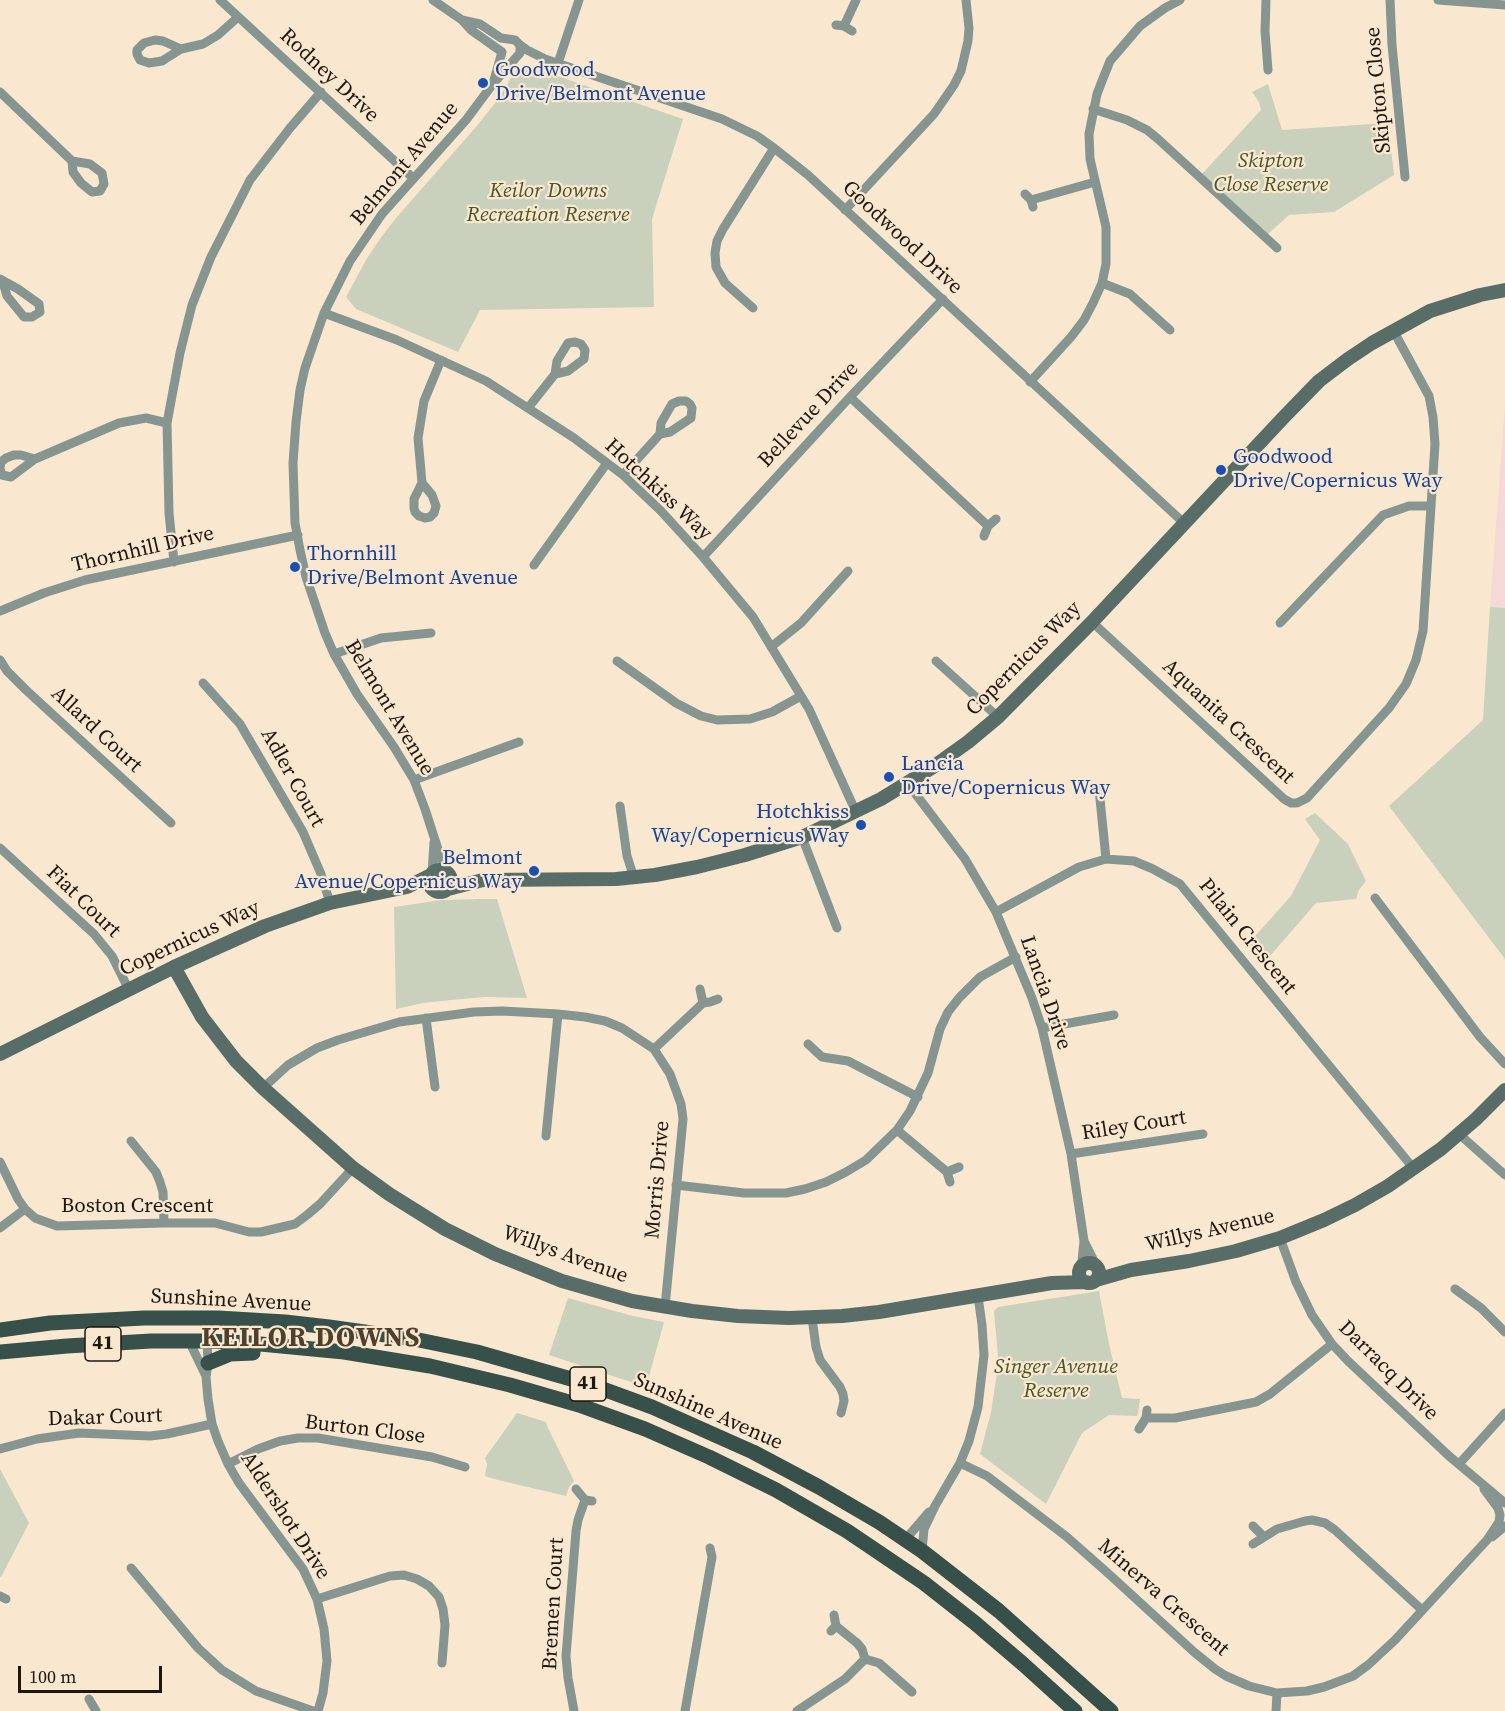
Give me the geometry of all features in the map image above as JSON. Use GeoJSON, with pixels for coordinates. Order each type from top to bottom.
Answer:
{"type":"FeatureCollection","features":[{"type":"Feature","properties":{"kind":"main road","name":"Sunshine Avenue"},"geometry":{"type":"LineString","coordinates":[[8,1329],[50,1323],[144,1318],[218,1318],[329,1327],[414,1339],[477,1352],[601,1388],[652,1407],[753,1452],[819,1487],[905,1540],[999,1611],[1111,1711]]}},
{"type":"Feature","properties":{"kind":"main road"},"geometry":{"type":"LineString","coordinates":[[102,1320],[135,1326],[191,1326],[200,1329],[207,1341]]}},
{"type":"Feature","properties":{"kind":"main road"},"geometry":{"type":"LineString","coordinates":[[8,1329],[33,1342],[70,1338],[120,1343]]}},
{"type":"Feature","properties":{"kind":"main road","name":"Sunshine Avenue"},"geometry":{"type":"LineString","coordinates":[[0,1352],[120,1343],[189,1341],[319,1349],[410,1362],[510,1385],[611,1416],[679,1443],[741,1472],[847,1532],[924,1583],[975,1623],[1074,1711]]}},
{"type":"Feature","properties":{"kind":"main road"},"geometry":{"type":"LineString","coordinates":[[207,1370],[230,1353],[319,1349]]}},
{"type":"Feature","properties":{"kind":"main road"},"geometry":{"type":"LineString","coordinates":[[905,1540],[903,1551],[906,1560],[946,1593],[975,1623]]}},
{"type":"Feature","properties":{"kind":"main road"},"geometry":{"type":"LineString","coordinates":[[1074,1711],[1091,1692]]}},
{"type":"Feature","properties":{"kind":"street","name":"Rodney Drive"},"geometry":{"type":"LineString","coordinates":[[220,0],[413,178]]}},
{"type":"Feature","properties":{"kind":"street"},"geometry":{"type":"LineString","coordinates":[[433,0],[462,20],[471,30],[507,58],[516,57],[520,53],[519,45],[514,40],[493,34],[480,24],[462,20]]}},
{"type":"Feature","properties":{"kind":"street"},"geometry":{"type":"LineString","coordinates":[[558,63],[579,0]]}},
{"type":"Feature","properties":{"kind":"street"},"geometry":{"type":"LineString","coordinates":[[844,28],[856,0]]}},
{"type":"Feature","properties":{"kind":"street"},"geometry":{"type":"LineString","coordinates":[[845,210],[934,114],[954,86],[961,71],[968,41],[966,0]]}},
{"type":"Feature","properties":{"kind":"street"},"geometry":{"type":"LineString","coordinates":[[1030,382],[1084,320],[1102,284],[1106,264],[1107,227],[1090,159],[1089,134],[1097,94],[1110,61],[1125,42],[1140,26],[1180,0]]}},
{"type":"Feature","properties":{"kind":"street"},"geometry":{"type":"LineString","coordinates":[[1266,0],[1265,31],[1268,70]]}},
{"type":"Feature","properties":{"kind":"street","name":"Skipton Close"},"geometry":{"type":"LineString","coordinates":[[1390,0],[1392,45],[1405,177]]}},
{"type":"Feature","properties":{"kind":"street"},"geometry":{"type":"LineString","coordinates":[[1438,0],[1490,2],[1505,5]]}},
{"type":"Feature","properties":{"kind":"street"},"geometry":{"type":"LineString","coordinates":[[180,49],[203,44],[218,35],[238,17]]}},
{"type":"Feature","properties":{"kind":"street"},"geometry":{"type":"LineString","coordinates":[[502,52],[503,44],[508,40]]}},
{"type":"Feature","properties":{"kind":"street","name":"Goodwood Drive"},"geometry":{"type":"LineString","coordinates":[[519,45],[545,59],[722,119],[757,136],[774,148],[808,175],[1185,524]]}},
{"type":"Feature","properties":{"kind":"street","name":"Belmont Avenue"},"geometry":{"type":"LineString","coordinates":[[492,85],[502,52]]}},
{"type":"Feature","properties":{"kind":"street","name":"Goodwood Drive"},"geometry":{"type":"LineString","coordinates":[[516,57],[545,59]]}},
{"type":"Feature","properties":{"kind":"street","name":"Belmont Avenue"},"geometry":{"type":"LineString","coordinates":[[439,873],[434,837],[414,780],[357,694],[334,654],[314,603],[306,577],[294,506],[296,422],[305,368],[324,313],[362,241],[382,214],[466,120],[516,57]]}},
{"type":"Feature","properties":{"kind":"street"},"geometry":{"type":"LineString","coordinates":[[0,92],[72,161]]}},
{"type":"Feature","properties":{"kind":"street"},"geometry":{"type":"LineString","coordinates":[[174,562],[169,513],[167,423],[192,305],[211,257],[250,180],[321,92]]}},
{"type":"Feature","properties":{"kind":"street"},"geometry":{"type":"LineString","coordinates":[[1093,109],[1136,124],[1158,139],[1277,248]]}},
{"type":"Feature","properties":{"kind":"street"},"geometry":{"type":"LineString","coordinates":[[753,308],[726,283],[716,267],[715,253],[717,241],[723,229],[774,148]]}},
{"type":"Feature","properties":{"kind":"street"},"geometry":{"type":"LineString","coordinates":[[1030,201],[1095,182]]}},
{"type":"Feature","properties":{"kind":"street"},"geometry":{"type":"LineString","coordinates":[[1102,284],[1130,294],[1170,330]]}},
{"type":"Feature","properties":{"kind":"street","name":"Copernicus Way"},"geometry":{"type":"LineString","coordinates":[[0,1054],[265,926],[330,903],[407,887],[439,873],[483,880],[634,878],[723,861],[802,837],[856,812],[908,784],[968,742],[998,717],[1032,685],[1319,381],[1393,330],[1430,311],[1480,294],[1505,290]]}},
{"type":"Feature","properties":{"kind":"street","name":"Bellevue Drive"},"geometry":{"type":"LineString","coordinates":[[703,557],[943,299]]}},
{"type":"Feature","properties":{"kind":"street","name":"Hotchkiss Way"},"geometry":{"type":"LineString","coordinates":[[324,313],[397,340],[486,381],[574,438],[623,475],[661,511],[753,617],[809,709],[856,812]]}},
{"type":"Feature","properties":{"kind":"street","name":"Aquanita Crescent"},"geometry":{"type":"LineString","coordinates":[[1092,621],[1284,799],[1291,803],[1299,803],[1307,798],[1389,708],[1406,684],[1416,660],[1423,631],[1435,444],[1433,417],[1429,396],[1393,330]]}},
{"type":"Feature","properties":{"kind":"street"},"geometry":{"type":"LineString","coordinates":[[422,483],[418,438],[424,401],[441,360]]}},
{"type":"Feature","properties":{"kind":"street"},"geometry":{"type":"LineString","coordinates":[[528,408],[555,374]]}},
{"type":"Feature","properties":{"kind":"street"},"geometry":{"type":"LineString","coordinates":[[850,397],[992,522],[984,536]]}},
{"type":"Feature","properties":{"kind":"street"},"geometry":{"type":"LineString","coordinates":[[35,459],[21,455],[6,458],[1,462],[2,475],[11,477],[35,459],[118,423],[146,418],[167,423]]}},
{"type":"Feature","properties":{"kind":"street"},"geometry":{"type":"LineString","coordinates":[[623,475],[660,434]]}},
{"type":"Feature","properties":{"kind":"street"},"geometry":{"type":"LineString","coordinates":[[534,565],[607,463]]}},
{"type":"Feature","properties":{"kind":"street"},"geometry":{"type":"LineString","coordinates":[[1280,623],[1383,515],[1409,506],[1431,506]]}},
{"type":"Feature","properties":{"kind":"street","name":"Thornhill Drive"},"geometry":{"type":"LineString","coordinates":[[0,611],[44,593],[85,580],[298,535]]}},
{"type":"Feature","properties":{"kind":"street"},"geometry":{"type":"LineString","coordinates":[[771,647],[801,624],[848,571]]}},
{"type":"Feature","properties":{"kind":"street"},"geometry":{"type":"LineString","coordinates":[[334,654],[381,638],[431,633]]}},
{"type":"Feature","properties":{"kind":"street","name":"Allard Court"},"geometry":{"type":"LineString","coordinates":[[0,660],[26,690],[171,824]]}},
{"type":"Feature","properties":{"kind":"street"},"geometry":{"type":"LineString","coordinates":[[617,661],[688,710],[717,720],[750,719],[772,712],[801,696]]}},
{"type":"Feature","properties":{"kind":"street"},"geometry":{"type":"LineString","coordinates":[[936,661],[998,717]]}},
{"type":"Feature","properties":{"kind":"street","name":"Adler Court"},"geometry":{"type":"LineString","coordinates":[[203,682],[240,724],[303,832],[321,874],[330,903]]}},
{"type":"Feature","properties":{"kind":"street"},"geometry":{"type":"LineString","coordinates":[[414,780],[519,742]]}},
{"type":"Feature","properties":{"kind":"street","name":"Lancia Drive"},"geometry":{"type":"LineString","coordinates":[[908,784],[965,859],[996,912],[1016,957],[1042,1028],[1071,1154],[1084,1241],[1094,1274]]}},
{"type":"Feature","properties":{"kind":"street"},"geometry":{"type":"LineString","coordinates":[[1099,789],[1106,859]]}},
{"type":"Feature","properties":{"kind":"street"},"geometry":{"type":"LineString","coordinates":[[620,806],[627,856],[634,878]]}},
{"type":"Feature","properties":{"kind":"street"},"geometry":{"type":"LineString","coordinates":[[802,837],[837,928]]}},
{"type":"Feature","properties":{"kind":"street","name":"Fiat Court"},"geometry":{"type":"LineString","coordinates":[[0,848],[94,934],[112,956],[129,990]]}},
{"type":"Feature","properties":{"kind":"street","name":"Pilain Crescent"},"geometry":{"type":"LineString","coordinates":[[996,912],[1078,867],[1106,859],[1134,861],[1153,868],[1180,884],[1414,1169]]}},
{"type":"Feature","properties":{"kind":"street"},"geometry":{"type":"LineString","coordinates":[[439,873],[449,875],[451,882],[442,890],[430,886],[430,879],[439,873]]}},
{"type":"Feature","properties":{"kind":"street","name":"Copernicus Way"},"geometry":{"type":"LineString","coordinates":[[407,887],[442,890],[483,880]]}},
{"type":"Feature","properties":{"kind":"street"},"geometry":{"type":"LineString","coordinates":[[1375,898],[1480,1037],[1505,1064]]}},
{"type":"Feature","properties":{"kind":"street"},"geometry":{"type":"LineString","coordinates":[[676,1185],[744,1193],[786,1193],[805,1189],[846,1172],[866,1160],[897,1130],[918,1097],[940,1029],[948,1012],[980,977],[1016,957]]}},
{"type":"Feature","properties":{"kind":"street","name":"Willys Avenue"},"geometry":{"type":"LineString","coordinates":[[174,968],[196,1008],[236,1061],[353,1168],[416,1212],[495,1254],[584,1288],[664,1307],[738,1316],[812,1318],[879,1312],[1211,1256],[1280,1238],[1355,1205],[1414,1169],[1460,1134],[1505,1090]]}},
{"type":"Feature","properties":{"kind":"street"},"geometry":{"type":"LineString","coordinates":[[700,989],[703,1003]]}},
{"type":"Feature","properties":{"kind":"street"},"geometry":{"type":"LineString","coordinates":[[654,1049],[703,1003],[718,999]]}},
{"type":"Feature","properties":{"kind":"street","name":"Morris Drive"},"geometry":{"type":"LineString","coordinates":[[263,1088],[298,1058],[328,1043],[399,1022],[474,1012],[502,1011],[558,1014],[605,1021],[622,1028],[654,1049],[670,1074],[681,1104],[682,1119],[664,1307]]}},
{"type":"Feature","properties":{"kind":"street"},"geometry":{"type":"LineString","coordinates":[[546,1136],[558,1014]]}},
{"type":"Feature","properties":{"kind":"street"},"geometry":{"type":"LineString","coordinates":[[1042,1028],[1114,1015]]}},
{"type":"Feature","properties":{"kind":"street"},"geometry":{"type":"LineString","coordinates":[[426,1018],[435,1087]]}},
{"type":"Feature","properties":{"kind":"street"},"geometry":{"type":"LineString","coordinates":[[808,1044],[820,1061],[848,1061],[918,1097]]}},
{"type":"Feature","properties":{"kind":"street"},"geometry":{"type":"LineString","coordinates":[[897,1130],[947,1172],[950,1182]]}},
{"type":"Feature","properties":{"kind":"street","name":"Riley Court"},"geometry":{"type":"LineString","coordinates":[[1071,1154],[1203,1134]]}},
{"type":"Feature","properties":{"kind":"street"},"geometry":{"type":"LineString","coordinates":[[1460,1134],[1505,1175]]}},
{"type":"Feature","properties":{"kind":"street"},"geometry":{"type":"LineString","coordinates":[[130,1141],[156,1172],[163,1192],[164,1223]]}},
{"type":"Feature","properties":{"kind":"street"},"geometry":{"type":"LineString","coordinates":[[0,1162],[25,1209],[0,1228]]}},
{"type":"Feature","properties":{"kind":"street"},"geometry":{"type":"LineString","coordinates":[[947,1172],[959,1167]]}},
{"type":"Feature","properties":{"kind":"street","name":"Boston Crescent"},"geometry":{"type":"LineString","coordinates":[[25,1209],[35,1218],[57,1226],[215,1223],[249,1233],[261,1232],[295,1224],[308,1215],[353,1168]]}},
{"type":"Feature","properties":{"kind":"street","name":"Darracq Drive"},"geometry":{"type":"LineString","coordinates":[[1280,1238],[1296,1282],[1312,1315],[1332,1344],[1459,1464],[1505,1503]]}},
{"type":"Feature","properties":{"kind":"street","name":"Lancia Drive"},"geometry":{"type":"LineString","coordinates":[[1080,1268],[1084,1241]]}},
{"type":"Feature","properties":{"kind":"street"},"geometry":{"type":"LineString","coordinates":[[1080,1268],[1088,1262],[1094,1274]]}},
{"type":"Feature","properties":{"kind":"street","name":"Willys Avenue"},"geometry":{"type":"LineString","coordinates":[[1052,1283],[1071,1275],[1080,1268]]}},
{"type":"Feature","properties":{"kind":"street"},"geometry":{"type":"LineString","coordinates":[[1455,1289],[1481,1308],[1505,1332]]}},
{"type":"Feature","properties":{"kind":"street"},"geometry":{"type":"LineString","coordinates":[[921,1551],[924,1530],[960,1463],[978,1407],[983,1374],[983,1332],[978,1296]]}},
{"type":"Feature","properties":{"kind":"street"},"geometry":{"type":"LineString","coordinates":[[812,1318],[820,1360],[840,1387],[844,1401],[841,1413]]}},
{"type":"Feature","properties":{"kind":"street","name":"Aldershot Drive"},"geometry":{"type":"LineString","coordinates":[[189,1341],[207,1370]]}},
{"type":"Feature","properties":{"kind":"street","name":"Aldershot Drive"},"geometry":{"type":"LineString","coordinates":[[207,1341],[208,1400],[212,1424],[228,1464],[239,1483],[303,1569],[316,1599],[324,1629],[327,1661],[318,1711]]}},
{"type":"Feature","properties":{"kind":"street"},"geometry":{"type":"LineString","coordinates":[[1139,1429],[1147,1414],[1175,1418],[1256,1402],[1270,1394],[1332,1344]]}},
{"type":"Feature","properties":{"kind":"street"},"geometry":{"type":"LineString","coordinates":[[844,1401],[856,1405]]}},
{"type":"Feature","properties":{"kind":"street"},"geometry":{"type":"LineString","coordinates":[[1459,1464],[1505,1413]]}},
{"type":"Feature","properties":{"kind":"street","name":"Dakar Court"},"geometry":{"type":"LineString","coordinates":[[0,1449],[37,1439],[79,1433],[150,1436],[212,1424]]}},
{"type":"Feature","properties":{"kind":"street","name":"Burton Close"},"geometry":{"type":"LineString","coordinates":[[228,1464],[269,1445],[298,1438],[318,1438],[432,1457],[465,1467]]}},
{"type":"Feature","properties":{"kind":"street","name":"Minerva Crescent"},"geometry":{"type":"LineString","coordinates":[[960,1463],[987,1476],[1067,1537],[1215,1669],[1249,1686],[1276,1693],[1306,1691],[1353,1676],[1380,1655],[1487,1540],[1505,1526]]}},
{"type":"Feature","properties":{"kind":"street","name":"Darracq Drive"},"geometry":{"type":"LineString","coordinates":[[1477,1480],[1502,1515]]}},
{"type":"Feature","properties":{"kind":"street","name":"Bremen Court"},"geometry":{"type":"LineString","coordinates":[[574,1711],[566,1656],[576,1531],[578,1520],[589,1500],[576,1489]]}},
{"type":"Feature","properties":{"kind":"street"},"geometry":{"type":"LineString","coordinates":[[905,1540],[935,1506]]}},
{"type":"Feature","properties":{"kind":"street","name":"Minerva Crescent"},"geometry":{"type":"LineString","coordinates":[[1487,1540],[1502,1515]]}},
{"type":"Feature","properties":{"kind":"street"},"geometry":{"type":"LineString","coordinates":[[1253,1544],[1277,1529],[1305,1521],[1325,1522],[1422,1610]]}},
{"type":"Feature","properties":{"kind":"street"},"geometry":{"type":"LineString","coordinates":[[1253,1526],[1263,1536]]}},
{"type":"Feature","properties":{"kind":"street"},"geometry":{"type":"LineString","coordinates":[[685,1711],[714,1553]]}},
{"type":"Feature","properties":{"kind":"street"},"geometry":{"type":"LineString","coordinates":[[132,1568],[198,1648],[222,1670],[256,1691],[313,1711]]}},
{"type":"Feature","properties":{"kind":"street"},"geometry":{"type":"LineString","coordinates":[[316,1599],[390,1576],[404,1575],[417,1579],[429,1586],[439,1597],[443,1609],[445,1625],[442,1663]]}},
{"type":"Feature","properties":{"kind":"street"},"geometry":{"type":"LineString","coordinates":[[834,1615],[834,1628],[857,1643],[865,1659]]}},
{"type":"Feature","properties":{"kind":"street"},"geometry":{"type":"LineString","coordinates":[[865,1659],[879,1664],[912,1692]]}},
{"type":"Feature","properties":{"kind":"street"},"geometry":{"type":"LineString","coordinates":[[797,1711],[845,1679],[865,1659]]}},
{"type":"Feature","properties":{"kind":"street"},"geometry":{"type":"LineString","coordinates":[[1276,1693],[1276,1711]]}},
{"type":"Feature","properties":{"kind":"street"},"geometry":{"type":"LineString","coordinates":[[89,1699],[96,1711]]}},
{"type":"Feature","properties":{"kind":"shaded area"},"geometry":{"type":"Polygon","coordinates":[[[1505,404],[1505,608],[1490,607],[1505,404]]]}},
{"type":"Feature","properties":{"kind":"green space","name":"Keilor Downs Recreation Reserve"},"geometry":{"type":"Polygon","coordinates":[[[528,66],[683,119],[652,219],[654,307],[480,310],[458,352],[356,309],[346,297],[380,239],[476,127],[499,98],[515,71],[528,66]]]}},
{"type":"Feature","properties":{"kind":"green space","name":"Skipton Close Reserve"},"geometry":{"type":"Polygon","coordinates":[[[1268,84],[1282,130],[1388,123],[1394,175],[1334,212],[1289,215],[1268,234],[1202,174],[1261,110],[1252,92],[1268,84]]]}},
{"type":"Feature","properties":{"kind":"green space"},"geometry":{"type":"Polygon","coordinates":[[[1490,607],[1505,608],[1505,959],[1389,806],[1483,720],[1490,607]]]}},
{"type":"Feature","properties":{"kind":"green space"},"geometry":{"type":"Polygon","coordinates":[[[1315,813],[1348,844],[1366,881],[1356,899],[1316,903],[1263,964],[1247,945],[1291,896],[1320,840],[1305,819],[1315,813]]]}},
{"type":"Feature","properties":{"kind":"green space"},"geometry":{"type":"Polygon","coordinates":[[[497,899],[527,998],[485,997],[423,1003],[396,1009],[394,907],[442,900],[497,899]]]}},
{"type":"Feature","properties":{"kind":"green space","name":"Singer Avenue Reserve"},"geometry":{"type":"Polygon","coordinates":[[[1099,1291],[1122,1398],[1140,1399],[1138,1413],[1137,1416],[1109,1415],[1082,1433],[1046,1504],[980,1454],[991,1412],[997,1373],[998,1356],[994,1311],[998,1307],[1099,1291]]]}},
{"type":"Feature","properties":{"kind":"green space"},"geometry":{"type":"Polygon","coordinates":[[[568,1298],[664,1322],[646,1387],[549,1355],[568,1298]]]}},
{"type":"Feature","properties":{"kind":"green space"},"geometry":{"type":"Polygon","coordinates":[[[517,1413],[546,1422],[574,1481],[566,1496],[485,1476],[487,1464],[485,1458],[517,1413]]]}},
{"type":"Feature","properties":{"kind":"green space"},"geometry":{"type":"Polygon","coordinates":[[[0,1469],[29,1523],[1,1577],[0,1577],[0,1469]]]}},
{"type":"Feature","properties":{"kind":"place","name":"Goodwood Drive/Belmont Avenue"},"geometry":{"type":"Point","coordinates":[483,83]}},
{"type":"Feature","properties":{"kind":"place","name":"Goodwood Drive/Copernicus Way"},"geometry":{"type":"Point","coordinates":[1221,470]}},
{"type":"Feature","properties":{"kind":"place","name":"Thornhill Drive/Belmont Avenue"},"geometry":{"type":"Point","coordinates":[295,567]}},
{"type":"Feature","properties":{"kind":"place","name":"Lancia Drive/Copernicus Way"},"geometry":{"type":"Point","coordinates":[889,777]}},
{"type":"Feature","properties":{"kind":"place","name":"Hotchkiss Way/Copernicus Way"},"geometry":{"type":"Point","coordinates":[861,825]}},
{"type":"Feature","properties":{"kind":"place","name":"Belmont Avenue/Copernicus Way"},"geometry":{"type":"Point","coordinates":[534,871]}},
{"type":"Feature","properties":{"kind":"district","name":"KEILOR DOWNS"},"geometry":{"type":"Point","coordinates":[311,1339]}}]}
